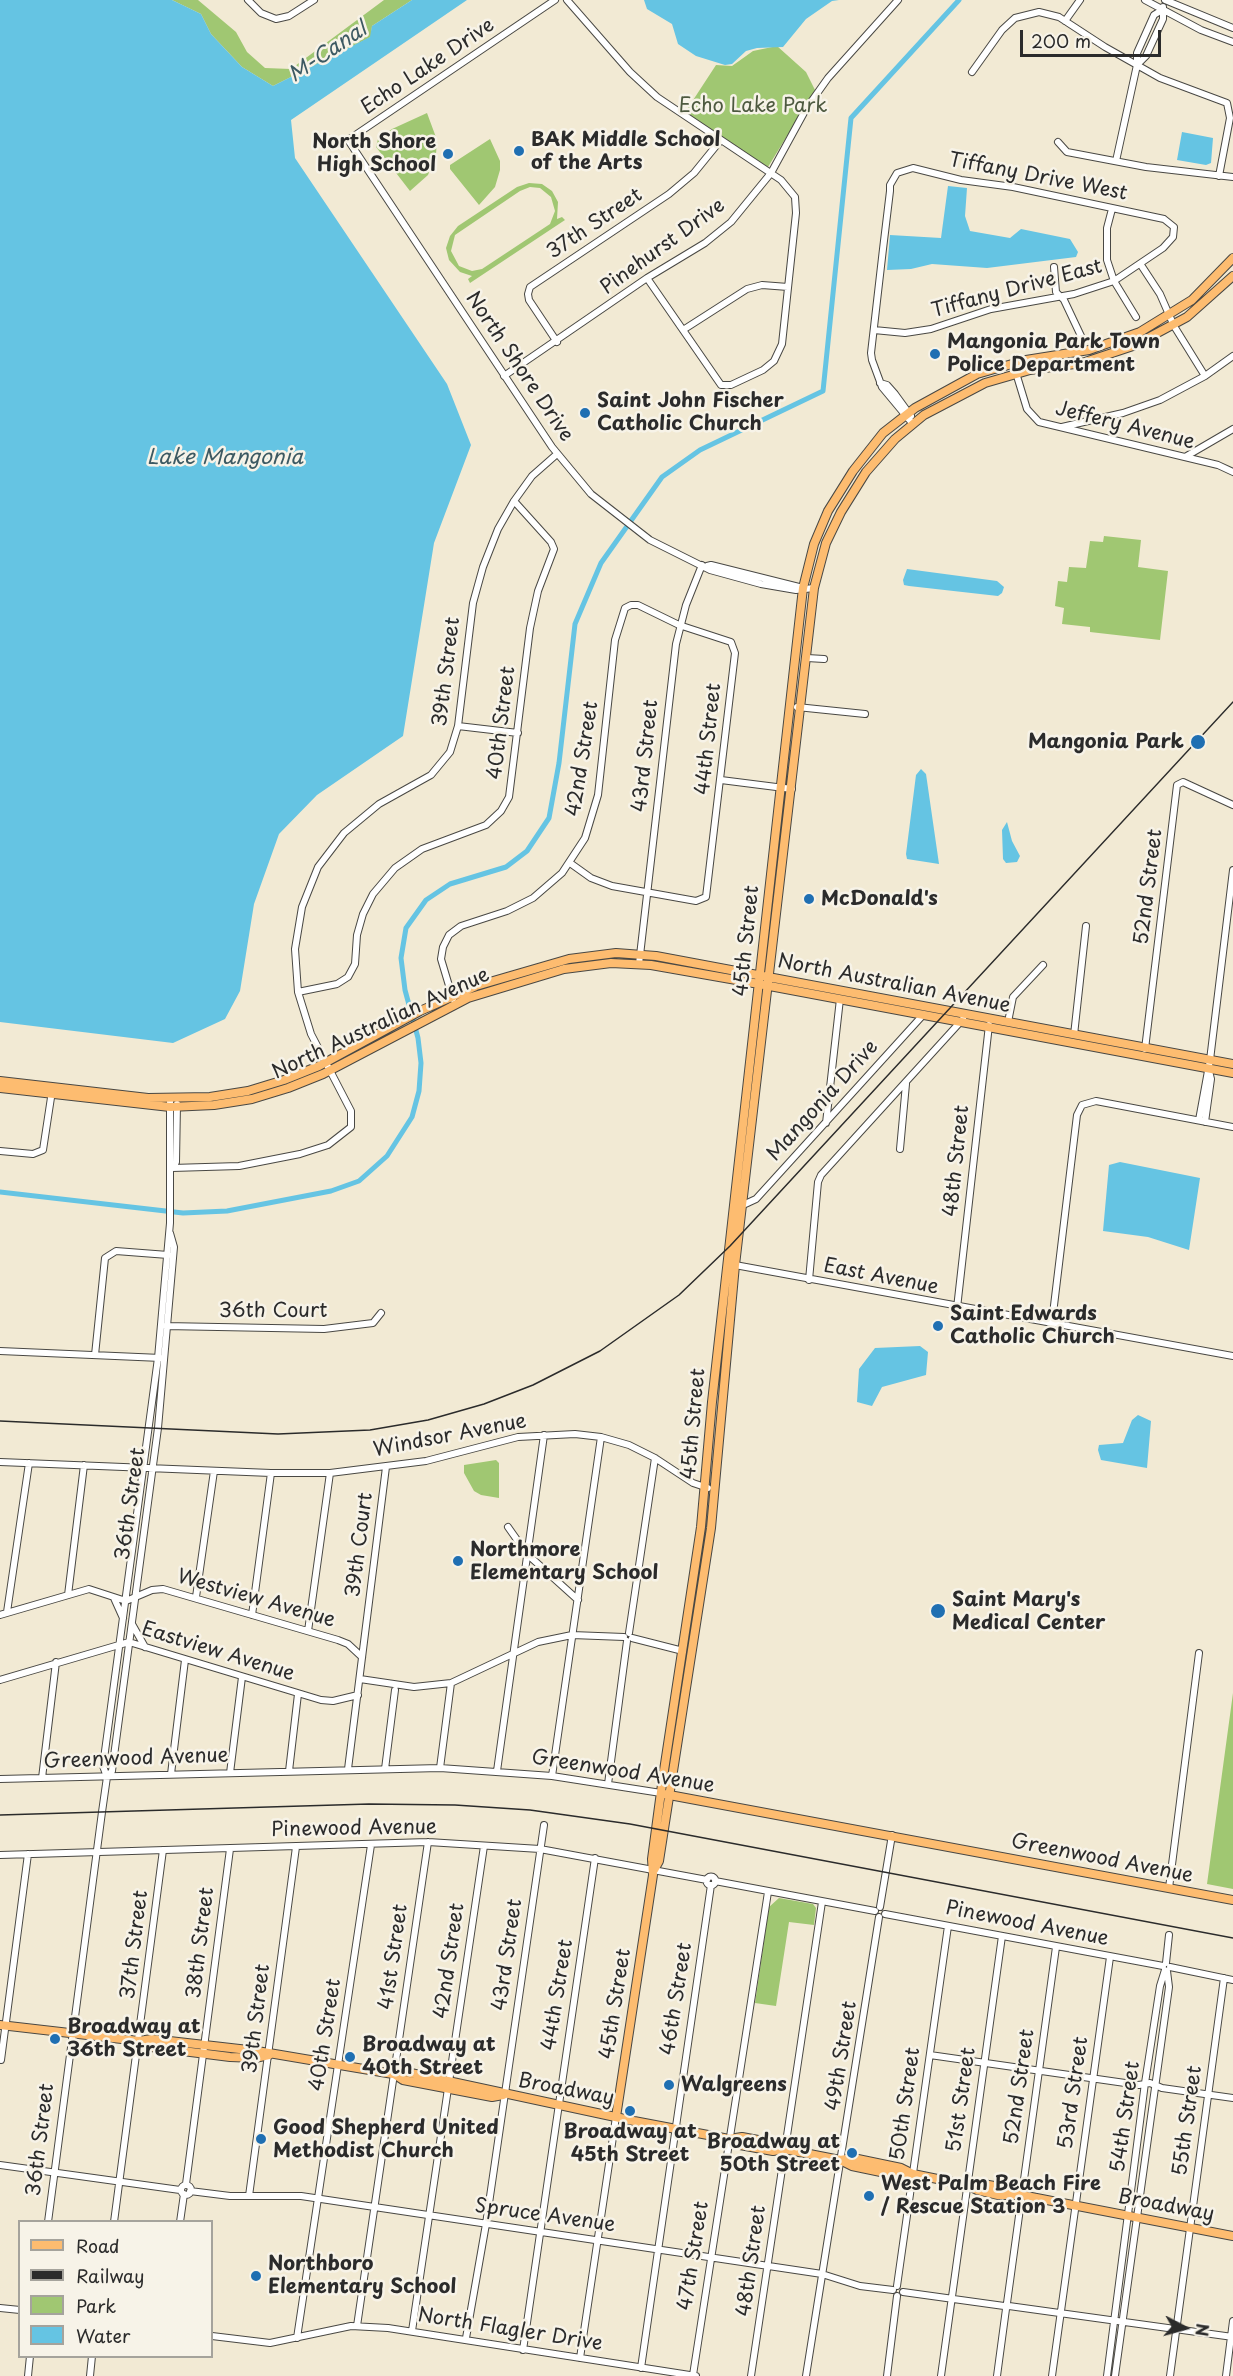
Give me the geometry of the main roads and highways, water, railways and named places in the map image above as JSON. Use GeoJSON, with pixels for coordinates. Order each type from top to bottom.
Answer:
{"type":"FeatureCollection","features":[{"type":"Feature","properties":{"kind":"main road","name":"45th Street"},"geometry":{"type":"LineString","coordinates":[[664,1794],[683,1651],[710,1488],[712,1402],[803,588],[814,544],[844,484],[871,446],[908,414],[962,380],[1013,363],[1106,345],[1140,332],[1170,316],[1192,300],[1233,258]]}},
{"type":"Feature","properties":{"kind":"main road","name":"45th Street"},"geometry":{"type":"LineString","coordinates":[[616,2117],[654,1870],[652,1858],[692,1661],[735,1265],[814,588],[826,543],[849,498],[874,461],[912,423],[968,390],[1016,373],[1100,359],[1174,326],[1215,295],[1233,276]]}},
{"type":"Feature","properties":{"kind":"main road","name":"North Australian Avenue"},"geometry":{"type":"LineString","coordinates":[[0,1081],[52,1090],[174,1103],[248,1091],[328,1066],[422,1015],[497,978],[569,959],[600,954],[640,954],[840,999],[923,1015],[964,1018]]}},
{"type":"Feature","properties":{"kind":"main road","name":"North Australian Avenue"},"geometry":{"type":"LineString","coordinates":[[453,1000],[579,965],[639,964],[760,980]]}},
{"type":"Feature","properties":{"kind":"main road","name":"North Australian Avenue"},"geometry":{"type":"LineString","coordinates":[[769,982],[1209,1064],[1233,1073]]}},
{"type":"Feature","properties":{"kind":"main road","name":"North Australian Avenue"},"geometry":{"type":"LineString","coordinates":[[989,1023],[1008,1022],[1050,1034],[1074,1035],[1145,1052]]}},
{"type":"Feature","properties":{"kind":"main road","name":"North Australian Avenue"},"geometry":{"type":"LineString","coordinates":[[1209,1064],[1233,1064]]}},
{"type":"Feature","properties":{"kind":"main road","name":"North Australian Avenue"},"geometry":{"type":"LineString","coordinates":[[0,1088],[52,1090]]}},
{"type":"Feature","properties":{"kind":"main road","name":"Greenwood Avenue"},"geometry":{"type":"LineString","coordinates":[[664,1794],[1233,1900]]}},
{"type":"Feature","properties":{"kind":"main road","name":"Broadway"},"geometry":{"type":"LineString","coordinates":[[2,2023],[139,2041],[152,2039],[204,2050],[257,2050],[269,2055],[339,2063],[393,2073],[406,2072],[448,2084],[494,2089],[503,2095],[729,2139],[742,2137],[774,2143],[784,2150],[840,2160],[852,2166],[890,2174],[913,2174],[967,2185],[978,2183],[1010,2189],[1021,2195],[1233,2236]]}},
{"type":"Feature","properties":{"kind":"water","name":"Lake Mangonia"},"geometry":{"type":"Polygon","coordinates":[[[0,0],[172,0],[201,14],[211,34],[242,67],[273,86],[370,37],[372,26],[412,0],[467,0],[291,120],[295,158],[447,384],[471,445],[434,543],[403,736],[317,795],[279,834],[254,904],[240,991],[225,1019],[173,1043],[0,1022],[0,0]]]}},
{"type":"Feature","properties":{"kind":"water"},"geometry":{"type":"Polygon","coordinates":[[[644,0],[839,0],[832,1],[806,19],[783,47],[757,48],[746,51],[732,64],[725,65],[696,56],[678,44],[672,24],[647,9],[644,0]]]}},
{"type":"Feature","properties":{"kind":"water"},"geometry":{"type":"Polygon","coordinates":[[[1182,132],[1213,138],[1211,163],[1206,165],[1177,160],[1182,132]]]}},
{"type":"Feature","properties":{"kind":"water"},"geometry":{"type":"Polygon","coordinates":[[[948,186],[967,188],[965,216],[970,231],[1010,238],[1021,229],[1070,239],[1078,252],[1076,257],[987,268],[932,264],[911,269],[887,270],[890,235],[941,238],[948,186]]]}},
{"type":"Feature","properties":{"kind":"water"},"geometry":{"type":"Polygon","coordinates":[[[907,569],[997,581],[1004,587],[998,596],[909,586],[904,585],[903,580],[907,569]]]}},
{"type":"Feature","properties":{"kind":"water"},"geometry":{"type":"Polygon","coordinates":[[[921,769],[926,774],[939,864],[907,859],[906,854],[916,775],[921,769]]]}},
{"type":"Feature","properties":{"kind":"water"},"geometry":{"type":"Polygon","coordinates":[[[1007,822],[1012,841],[1020,856],[1017,862],[1006,863],[1003,859],[1002,830],[1007,822]]]}},
{"type":"Feature","properties":{"kind":"water"},"geometry":{"type":"Polygon","coordinates":[[[1120,1162],[1200,1178],[1189,1250],[1148,1237],[1103,1231],[1109,1165],[1120,1162]]]}},
{"type":"Feature","properties":{"kind":"water"},"geometry":{"type":"Polygon","coordinates":[[[920,1346],[928,1352],[926,1375],[882,1387],[872,1406],[857,1402],[859,1369],[875,1348],[920,1346]]]}},
{"type":"Feature","properties":{"kind":"water"},"geometry":{"type":"Polygon","coordinates":[[[1138,1415],[1151,1421],[1147,1468],[1101,1460],[1099,1445],[1123,1443],[1132,1420],[1138,1415]]]}},
{"type":"Feature","properties":{"kind":"waterway"},"geometry":{"type":"LineString","coordinates":[[0,1192],[183,1213],[227,1211],[331,1191],[359,1181],[387,1156],[412,1117],[419,1091],[421,1063],[418,1038],[405,990],[401,958],[406,928],[426,900],[450,884],[506,867],[527,851],[549,818],[559,763],[575,624],[601,563],[662,477],[700,450],[823,391],[851,118],[959,0]]}},
{"type":"Feature","properties":{"kind":"railway"},"geometry":{"type":"LineString","coordinates":[[0,1421],[278,1434],[370,1430],[428,1420],[484,1404],[533,1385],[600,1351],[679,1295],[730,1246],[1233,702]]}},
{"type":"Feature","properties":{"kind":"railway"},"geometry":{"type":"LineString","coordinates":[[0,1815],[369,1804],[455,1805],[530,1810],[630,1824],[1233,1938]]}},
{"type":"Feature","properties":{"kind":"place","name":"BAK Middle School of the Arts"},"geometry":{"type":"Point","coordinates":[519,151]}},
{"type":"Feature","properties":{"kind":"place","name":"North Shore High School"},"geometry":{"type":"Point","coordinates":[448,154]}},
{"type":"Feature","properties":{"kind":"place","name":"Mangonia Park Town Police Department"},"geometry":{"type":"Point","coordinates":[935,354]}},
{"type":"Feature","properties":{"kind":"place","name":"Saint John Fischer Catholic Church"},"geometry":{"type":"Point","coordinates":[585,413]}},
{"type":"Feature","properties":{"kind":"place","name":"Mangonia Park"},"geometry":{"type":"Point","coordinates":[1198,742]}},
{"type":"Feature","properties":{"kind":"place","name":"McDonald's"},"geometry":{"type":"Point","coordinates":[809,899]}},
{"type":"Feature","properties":{"kind":"place","name":"Saint Edwards Catholic Church"},"geometry":{"type":"Point","coordinates":[938,1326]}},
{"type":"Feature","properties":{"kind":"place","name":"Northmore Elementary School"},"geometry":{"type":"Point","coordinates":[458,1561]}},
{"type":"Feature","properties":{"kind":"place","name":"Saint Mary's Medical Center"},"geometry":{"type":"Point","coordinates":[938,1611]}},
{"type":"Feature","properties":{"kind":"place","name":"Broadway at 36th Street"},"geometry":{"type":"Point","coordinates":[55,2039]}},
{"type":"Feature","properties":{"kind":"place","name":"Broadway at 40th Street"},"geometry":{"type":"Point","coordinates":[350,2057]}},
{"type":"Feature","properties":{"kind":"place","name":"Walgreens"},"geometry":{"type":"Point","coordinates":[669,2085]}},
{"type":"Feature","properties":{"kind":"place","name":"Broadway at 45th Street"},"geometry":{"type":"Point","coordinates":[630,2111]}},
{"type":"Feature","properties":{"kind":"place","name":"Good Shepherd United Methodist Church"},"geometry":{"type":"Point","coordinates":[261,2139]}},
{"type":"Feature","properties":{"kind":"place","name":"Broadway at 50th Street"},"geometry":{"type":"Point","coordinates":[852,2153]}},
{"type":"Feature","properties":{"kind":"place","name":"West Palm Beach Fire / Rescue Station 3"},"geometry":{"type":"Point","coordinates":[869,2196]}},
{"type":"Feature","properties":{"kind":"place","name":"Northboro Elementary School"},"geometry":{"type":"Point","coordinates":[256,2276]}},
{"type":"Feature","properties":{"kind":"water label","name":"M-Canal"},"geometry":{"type":"Point","coordinates":[328,53]}},
{"type":"Feature","properties":{"kind":"park label","name":"Echo Lake Park"},"geometry":{"type":"Point","coordinates":[753,106]}}]}
